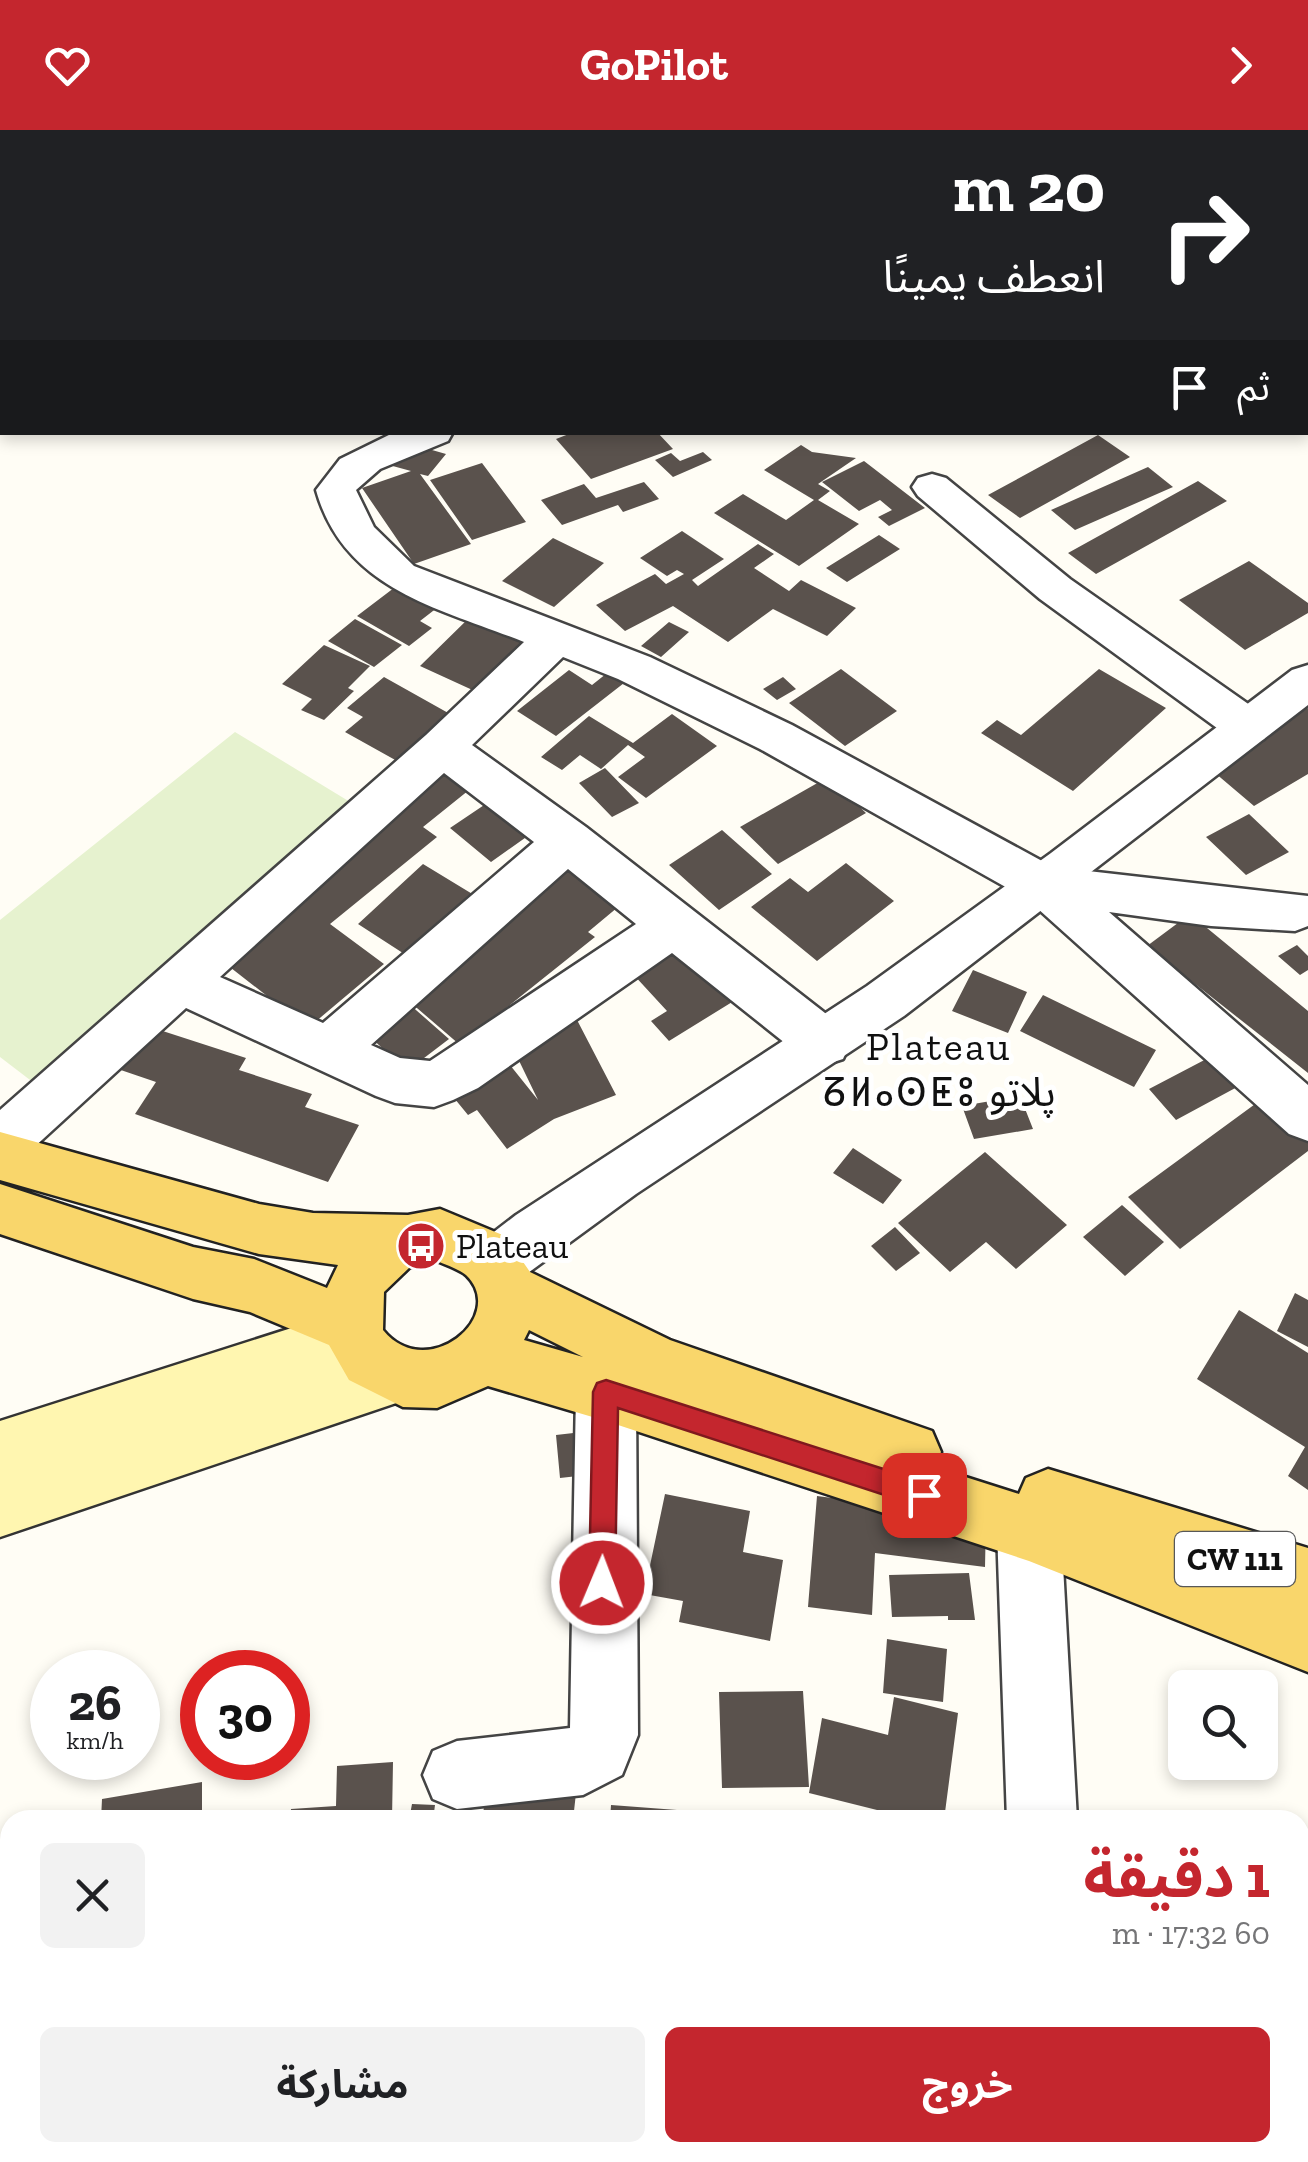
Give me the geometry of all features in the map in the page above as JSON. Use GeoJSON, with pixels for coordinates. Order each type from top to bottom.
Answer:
{"type":"FeatureCollection","features":[{"type":"Feature","properties":{"kind":"main road"},"geometry":{"type":"LineString","coordinates":[[0,1156],[259,1230],[314,1239],[406,1240],[440,1235],[473,1243],[503,1277],[508,1314],[500,1337],[483,1358],[458,1373],[430,1380],[254,1286],[194,1273],[0,1209]]}},
{"type":"Feature","properties":{"kind":"main road"},"geometry":{"type":"LineString","coordinates":[[367,1346],[351,1300],[362,1274],[381,1254],[406,1240]]}},
{"type":"Feature","properties":{"kind":"main road","name":"CW 111"},"geometry":{"type":"LineString","coordinates":[[503,1277],[656,1363],[1162,1538],[1308,1580]]}},
{"type":"Feature","properties":{"kind":"main road"},"geometry":{"type":"LineString","coordinates":[[0,1451],[367,1346]]}},
{"type":"Feature","properties":{"kind":"main road"},"geometry":{"type":"LineString","coordinates":[[0,1506],[367,1346]]}},
{"type":"Feature","properties":{"kind":"main road","name":"CW 111"},"geometry":{"type":"LineString","coordinates":[[483,1358],[606,1392],[1030,1530],[1308,1639]]}},
{"type":"Feature","properties":{"kind":"street"},"geometry":{"type":"LineString","coordinates":[[426,435],[372,456],[344,476],[336,490],[341,508],[358,536],[400,576],[634,668],[776,737],[1044,884],[1308,1118]]}},
{"type":"Feature","properties":{"kind":"street"},"geometry":{"type":"LineString","coordinates":[[932,488],[1055,589],[1248,727]]}},
{"type":"Feature","properties":{"kind":"street"},"geometry":{"type":"LineString","coordinates":[[0,1144],[442,747],[556,638]]}},
{"type":"Feature","properties":{"kind":"street"},"geometry":{"type":"LineString","coordinates":[[503,1277],[568,1207],[824,1043],[1044,884],[1308,681]]}},
{"type":"Feature","properties":{"kind":"street"},"geometry":{"type":"LineString","coordinates":[[442,747],[570,840],[671,927],[824,1043]]}},
{"type":"Feature","properties":{"kind":"street"},"geometry":{"type":"LineString","coordinates":[[330,1050],[570,840]]}},
{"type":"Feature","properties":{"kind":"street"},"geometry":{"type":"LineString","coordinates":[[1044,884],[1127,897],[1304,912]]}},
{"type":"Feature","properties":{"kind":"street"},"geometry":{"type":"LineString","coordinates":[[179,982],[407,1084],[421,1086],[447,1079],[671,927]]}},
{"type":"Feature","properties":{"kind":"street"},"geometry":{"type":"LineString","coordinates":[[458,1775],[583,1761],[598,1751],[604,1736],[606,1392]]}},
{"type":"Feature","properties":{"kind":"street"},"geometry":{"type":"LineString","coordinates":[[1030,1530],[1042,1810]]}},
{"type":"Feature","properties":{"kind":"green space"},"geometry":{"type":"Polygon","coordinates":[[[235,732],[355,805],[34,1083],[0,1057],[0,920],[235,732]]]}},
{"type":"Feature","properties":{"kind":"building"},"geometry":{"type":"Polygon","coordinates":[[[566,435],[660,435],[673,449],[591,479],[556,439],[566,435]]]}},
{"type":"Feature","properties":{"kind":"building"},"geometry":{"type":"Polygon","coordinates":[[[1098,435],[1130,457],[1020,518],[988,495],[1098,435]]]}},
{"type":"Feature","properties":{"kind":"building"},"geometry":{"type":"Polygon","coordinates":[[[397,440],[446,454],[428,476],[420,474],[471,544],[414,564],[362,488],[411,471],[378,462],[397,440]]]}},
{"type":"Feature","properties":{"kind":"building"},"geometry":{"type":"Polygon","coordinates":[[[801,445],[812,452],[856,458],[818,484],[830,491],[818,500],[859,524],[799,566],[714,513],[743,494],[786,520],[814,500],[764,470],[801,445]]]}},
{"type":"Feature","properties":{"kind":"building"},"geometry":{"type":"Polygon","coordinates":[[[703,452],[712,460],[673,477],[655,460],[671,453],[680,461],[703,452]]]}},
{"type":"Feature","properties":{"kind":"building"},"geometry":{"type":"Polygon","coordinates":[[[864,461],[925,508],[889,526],[878,517],[892,510],[880,500],[859,511],[822,482],[864,461]]]}},
{"type":"Feature","properties":{"kind":"building"},"geometry":{"type":"Polygon","coordinates":[[[482,463],[526,522],[472,540],[430,480],[482,463]]]}},
{"type":"Feature","properties":{"kind":"building"},"geometry":{"type":"Polygon","coordinates":[[[1148,467],[1173,487],[1075,530],[1051,510],[1148,467]]]}},
{"type":"Feature","properties":{"kind":"building"},"geometry":{"type":"Polygon","coordinates":[[[1198,481],[1227,501],[1096,574],[1068,553],[1198,481]]]}},
{"type":"Feature","properties":{"kind":"building"},"geometry":{"type":"Polygon","coordinates":[[[644,482],[659,499],[623,512],[618,505],[562,525],[541,500],[584,484],[596,498],[644,482]]]}},
{"type":"Feature","properties":{"kind":"building"},"geometry":{"type":"Polygon","coordinates":[[[682,531],[724,559],[692,580],[698,586],[758,544],[774,554],[754,568],[789,591],[801,580],[856,608],[827,636],[773,609],[728,642],[673,606],[625,631],[596,605],[655,574],[666,584],[684,574],[677,570],[667,576],[640,558],[682,531]]]}},
{"type":"Feature","properties":{"kind":"building"},"geometry":{"type":"Polygon","coordinates":[[[879,535],[900,549],[847,582],[826,568],[879,535]]]}},
{"type":"Feature","properties":{"kind":"building"},"geometry":{"type":"Polygon","coordinates":[[[553,538],[604,563],[554,607],[502,581],[553,538]]]}},
{"type":"Feature","properties":{"kind":"building"},"geometry":{"type":"Polygon","coordinates":[[[1249,561],[1308,603],[1308,613],[1245,650],[1179,600],[1249,561]]]}},
{"type":"Feature","properties":{"kind":"building"},"geometry":{"type":"Polygon","coordinates":[[[411,575],[451,597],[420,621],[432,628],[409,646],[357,616],[411,575]]]}},
{"type":"Feature","properties":{"kind":"building"},"geometry":{"type":"Polygon","coordinates":[[[472,615],[530,640],[479,693],[420,666],[472,615]]]}},
{"type":"Feature","properties":{"kind":"building"},"geometry":{"type":"Polygon","coordinates":[[[355,619],[402,645],[374,667],[328,641],[355,619]]]}},
{"type":"Feature","properties":{"kind":"building"},"geometry":{"type":"Polygon","coordinates":[[[669,622],[689,632],[661,657],[641,646],[669,622]]]}},
{"type":"Feature","properties":{"kind":"building"},"geometry":{"type":"Polygon","coordinates":[[[324,645],[370,666],[348,688],[354,691],[324,720],[301,710],[312,699],[282,684],[324,645]]]}},
{"type":"Feature","properties":{"kind":"building"},"geometry":{"type":"Polygon","coordinates":[[[616,666],[633,676],[556,736],[517,711],[569,670],[592,685],[616,666]]]}},
{"type":"Feature","properties":{"kind":"building"},"geometry":{"type":"Polygon","coordinates":[[[841,669],[897,711],[845,746],[789,703],[841,669]]]}},
{"type":"Feature","properties":{"kind":"building"},"geometry":{"type":"Polygon","coordinates":[[[1099,669],[1166,708],[1073,791],[981,733],[997,720],[1021,735],[1099,669]]]}},
{"type":"Feature","properties":{"kind":"building"},"geometry":{"type":"Polygon","coordinates":[[[384,677],[450,714],[397,761],[345,732],[363,717],[347,708],[384,677]]]}},
{"type":"Feature","properties":{"kind":"building"},"geometry":{"type":"Polygon","coordinates":[[[783,677],[796,689],[777,700],[763,689],[783,677]]]}},
{"type":"Feature","properties":{"kind":"building"},"geometry":{"type":"Polygon","coordinates":[[[1308,708],[1308,774],[1254,806],[1208,767],[1308,708]]]}},
{"type":"Feature","properties":{"kind":"building"},"geometry":{"type":"Polygon","coordinates":[[[672,714],[717,746],[646,798],[618,777],[645,757],[628,745],[601,769],[580,755],[562,770],[541,757],[589,716],[633,743],[672,714]]]}},
{"type":"Feature","properties":{"kind":"building"},"geometry":{"type":"Polygon","coordinates":[[[439,764],[474,786],[423,827],[437,837],[330,924],[384,964],[308,1028],[217,957],[439,764]]]}},
{"type":"Feature","properties":{"kind":"building"},"geometry":{"type":"Polygon","coordinates":[[[605,768],[639,803],[612,817],[579,783],[605,768]]]}},
{"type":"Feature","properties":{"kind":"building"},"geometry":{"type":"Polygon","coordinates":[[[828,777],[866,813],[778,864],[740,827],[828,777]]]}},
{"type":"Feature","properties":{"kind":"building"},"geometry":{"type":"Polygon","coordinates":[[[499,795],[539,828],[491,862],[450,828],[499,795]]]}},
{"type":"Feature","properties":{"kind":"building"},"geometry":{"type":"Polygon","coordinates":[[[1249,814],[1289,852],[1246,875],[1206,837],[1249,814]]]}},
{"type":"Feature","properties":{"kind":"building"},"geometry":{"type":"Polygon","coordinates":[[[722,830],[772,874],[719,910],[669,865],[722,830]]]}},
{"type":"Feature","properties":{"kind":"building"},"geometry":{"type":"Polygon","coordinates":[[[846,863],[894,901],[817,961],[751,907],[790,878],[808,892],[846,863]]]}},
{"type":"Feature","properties":{"kind":"building"},"geometry":{"type":"Polygon","coordinates":[[[423,864],[474,895],[409,957],[358,924],[423,864]]]}},
{"type":"Feature","properties":{"kind":"building"},"geometry":{"type":"Polygon","coordinates":[[[574,864],[624,902],[588,932],[595,937],[460,1045],[403,996],[574,864]]]}},
{"type":"Feature","properties":{"kind":"building"},"geometry":{"type":"Polygon","coordinates":[[[1190,914],[1308,1011],[1308,1073],[1147,946],[1190,914]]]}},
{"type":"Feature","properties":{"kind":"building"},"geometry":{"type":"Polygon","coordinates":[[[683,942],[737,999],[669,1041],[651,1021],[667,1011],[632,973],[683,942]]]}},
{"type":"Feature","properties":{"kind":"building"},"geometry":{"type":"Polygon","coordinates":[[[1297,945],[1308,956],[1308,970],[1300,975],[1278,956],[1297,945]]]}},
{"type":"Feature","properties":{"kind":"building"},"geometry":{"type":"Polygon","coordinates":[[[973,970],[1027,992],[1008,1033],[952,1011],[973,970]]]}},
{"type":"Feature","properties":{"kind":"building"},"geometry":{"type":"Polygon","coordinates":[[[1043,995],[1156,1050],[1134,1087],[1020,1031],[1043,995]]]}},
{"type":"Feature","properties":{"kind":"building"},"geometry":{"type":"Polygon","coordinates":[[[408,1003],[449,1039],[407,1071],[367,1034],[408,1003]]]}},
{"type":"Feature","properties":{"kind":"building"},"geometry":{"type":"Polygon","coordinates":[[[576,1018],[616,1095],[554,1119],[507,1149],[477,1110],[468,1115],[450,1093],[506,1060],[538,1100],[510,1042],[576,1018]]]}},
{"type":"Feature","properties":{"kind":"building"},"geometry":{"type":"Polygon","coordinates":[[[138,1023],[246,1058],[239,1070],[312,1094],[305,1107],[359,1125],[328,1182],[135,1114],[156,1082],[109,1066],[138,1023]]]}},
{"type":"Feature","properties":{"kind":"building"},"geometry":{"type":"Polygon","coordinates":[[[1212,1056],[1239,1086],[1176,1120],[1149,1089],[1212,1056]]]}},
{"type":"Feature","properties":{"kind":"building"},"geometry":{"type":"Polygon","coordinates":[[[1020,1096],[1033,1129],[974,1139],[962,1106],[1020,1096]]]}},
{"type":"Feature","properties":{"kind":"building"},"geometry":{"type":"Polygon","coordinates":[[[1262,1099],[1308,1140],[1308,1151],[1180,1249],[1128,1197],[1262,1099]]]}},
{"type":"Feature","properties":{"kind":"building"},"geometry":{"type":"Polygon","coordinates":[[[853,1148],[902,1180],[883,1204],[833,1173],[853,1148]]]}},
{"type":"Feature","properties":{"kind":"building"},"geometry":{"type":"Polygon","coordinates":[[[985,1152],[1067,1225],[1016,1269],[986,1242],[950,1272],[898,1223],[985,1152]]]}},
{"type":"Feature","properties":{"kind":"building"},"geometry":{"type":"Polygon","coordinates":[[[1122,1205],[1164,1242],[1125,1276],[1083,1237],[1122,1205]]]}},
{"type":"Feature","properties":{"kind":"building"},"geometry":{"type":"Polygon","coordinates":[[[895,1227],[920,1253],[896,1271],[871,1246],[895,1227]]]}},
{"type":"Feature","properties":{"kind":"building"},"geometry":{"type":"Polygon","coordinates":[[[1295,1293],[1308,1300],[1308,1347],[1277,1331],[1295,1293]]]}},
{"type":"Feature","properties":{"kind":"building"},"geometry":{"type":"Polygon","coordinates":[[[1239,1310],[1308,1353],[1308,1490],[1288,1476],[1305,1447],[1197,1379],[1239,1310]]]}},
{"type":"Feature","properties":{"kind":"building"},"geometry":{"type":"Polygon","coordinates":[[[591,1431],[596,1474],[560,1478],[556,1435],[591,1431]]]}},
{"type":"Feature","properties":{"kind":"building"},"geometry":{"type":"Polygon","coordinates":[[[665,1494],[750,1511],[743,1552],[783,1560],[770,1641],[679,1622],[683,1601],[644,1594],[665,1494]]]}},
{"type":"Feature","properties":{"kind":"building"},"geometry":{"type":"Polygon","coordinates":[[[817,1496],[986,1518],[985,1567],[875,1553],[872,1615],[808,1607],[817,1496]]]}},
{"type":"Feature","properties":{"kind":"building"},"geometry":{"type":"Polygon","coordinates":[[[969,1573],[975,1620],[948,1620],[948,1616],[892,1617],[889,1575],[969,1573]]]}},
{"type":"Feature","properties":{"kind":"building"},"geometry":{"type":"Polygon","coordinates":[[[887,1639],[947,1649],[943,1702],[883,1693],[887,1639]]]}},
{"type":"Feature","properties":{"kind":"building"},"geometry":{"type":"Polygon","coordinates":[[[803,1691],[809,1787],[722,1788],[719,1692],[803,1691]]]}},
{"type":"Feature","properties":{"kind":"building"},"geometry":{"type":"Polygon","coordinates":[[[894,1697],[958,1713],[945,1810],[877,1810],[809,1793],[822,1718],[888,1735],[894,1697]]]}},
{"type":"Feature","properties":{"kind":"building"},"geometry":{"type":"Polygon","coordinates":[[[393,1762],[392,1810],[291,1810],[336,1806],[337,1766],[393,1762]]]}},
{"type":"Feature","properties":{"kind":"building"},"geometry":{"type":"Polygon","coordinates":[[[202,1782],[202,1810],[101,1810],[102,1799],[202,1782]]]}},
{"type":"Feature","properties":{"kind":"building"},"geometry":{"type":"Polygon","coordinates":[[[487,1785],[576,1793],[574,1810],[484,1810],[487,1785]]]}},
{"type":"Feature","properties":{"kind":"building"},"geometry":{"type":"Polygon","coordinates":[[[412,1804],[435,1805],[434,1810],[411,1810],[412,1804]]]}},
{"type":"Feature","properties":{"kind":"building"},"geometry":{"type":"Polygon","coordinates":[[[611,1805],[677,1810],[611,1810],[611,1805]]]}},
{"type":"Feature","properties":{"kind":"place","name":"Plateau"},"geometry":{"type":"Point","coordinates":[421,1246]}},
{"type":"Feature","properties":{"kind":"district","name":"Plateau ⵒⵍⴰⵙⵟⵓ پلاتو"},"geometry":{"type":"Point","coordinates":[939,1069]}},
{"type":"Feature","properties":{"kind":"route"},"geometry":{"type":"LineString","coordinates":[[602,1583],[606,1392],[924,1495]]}}]}
